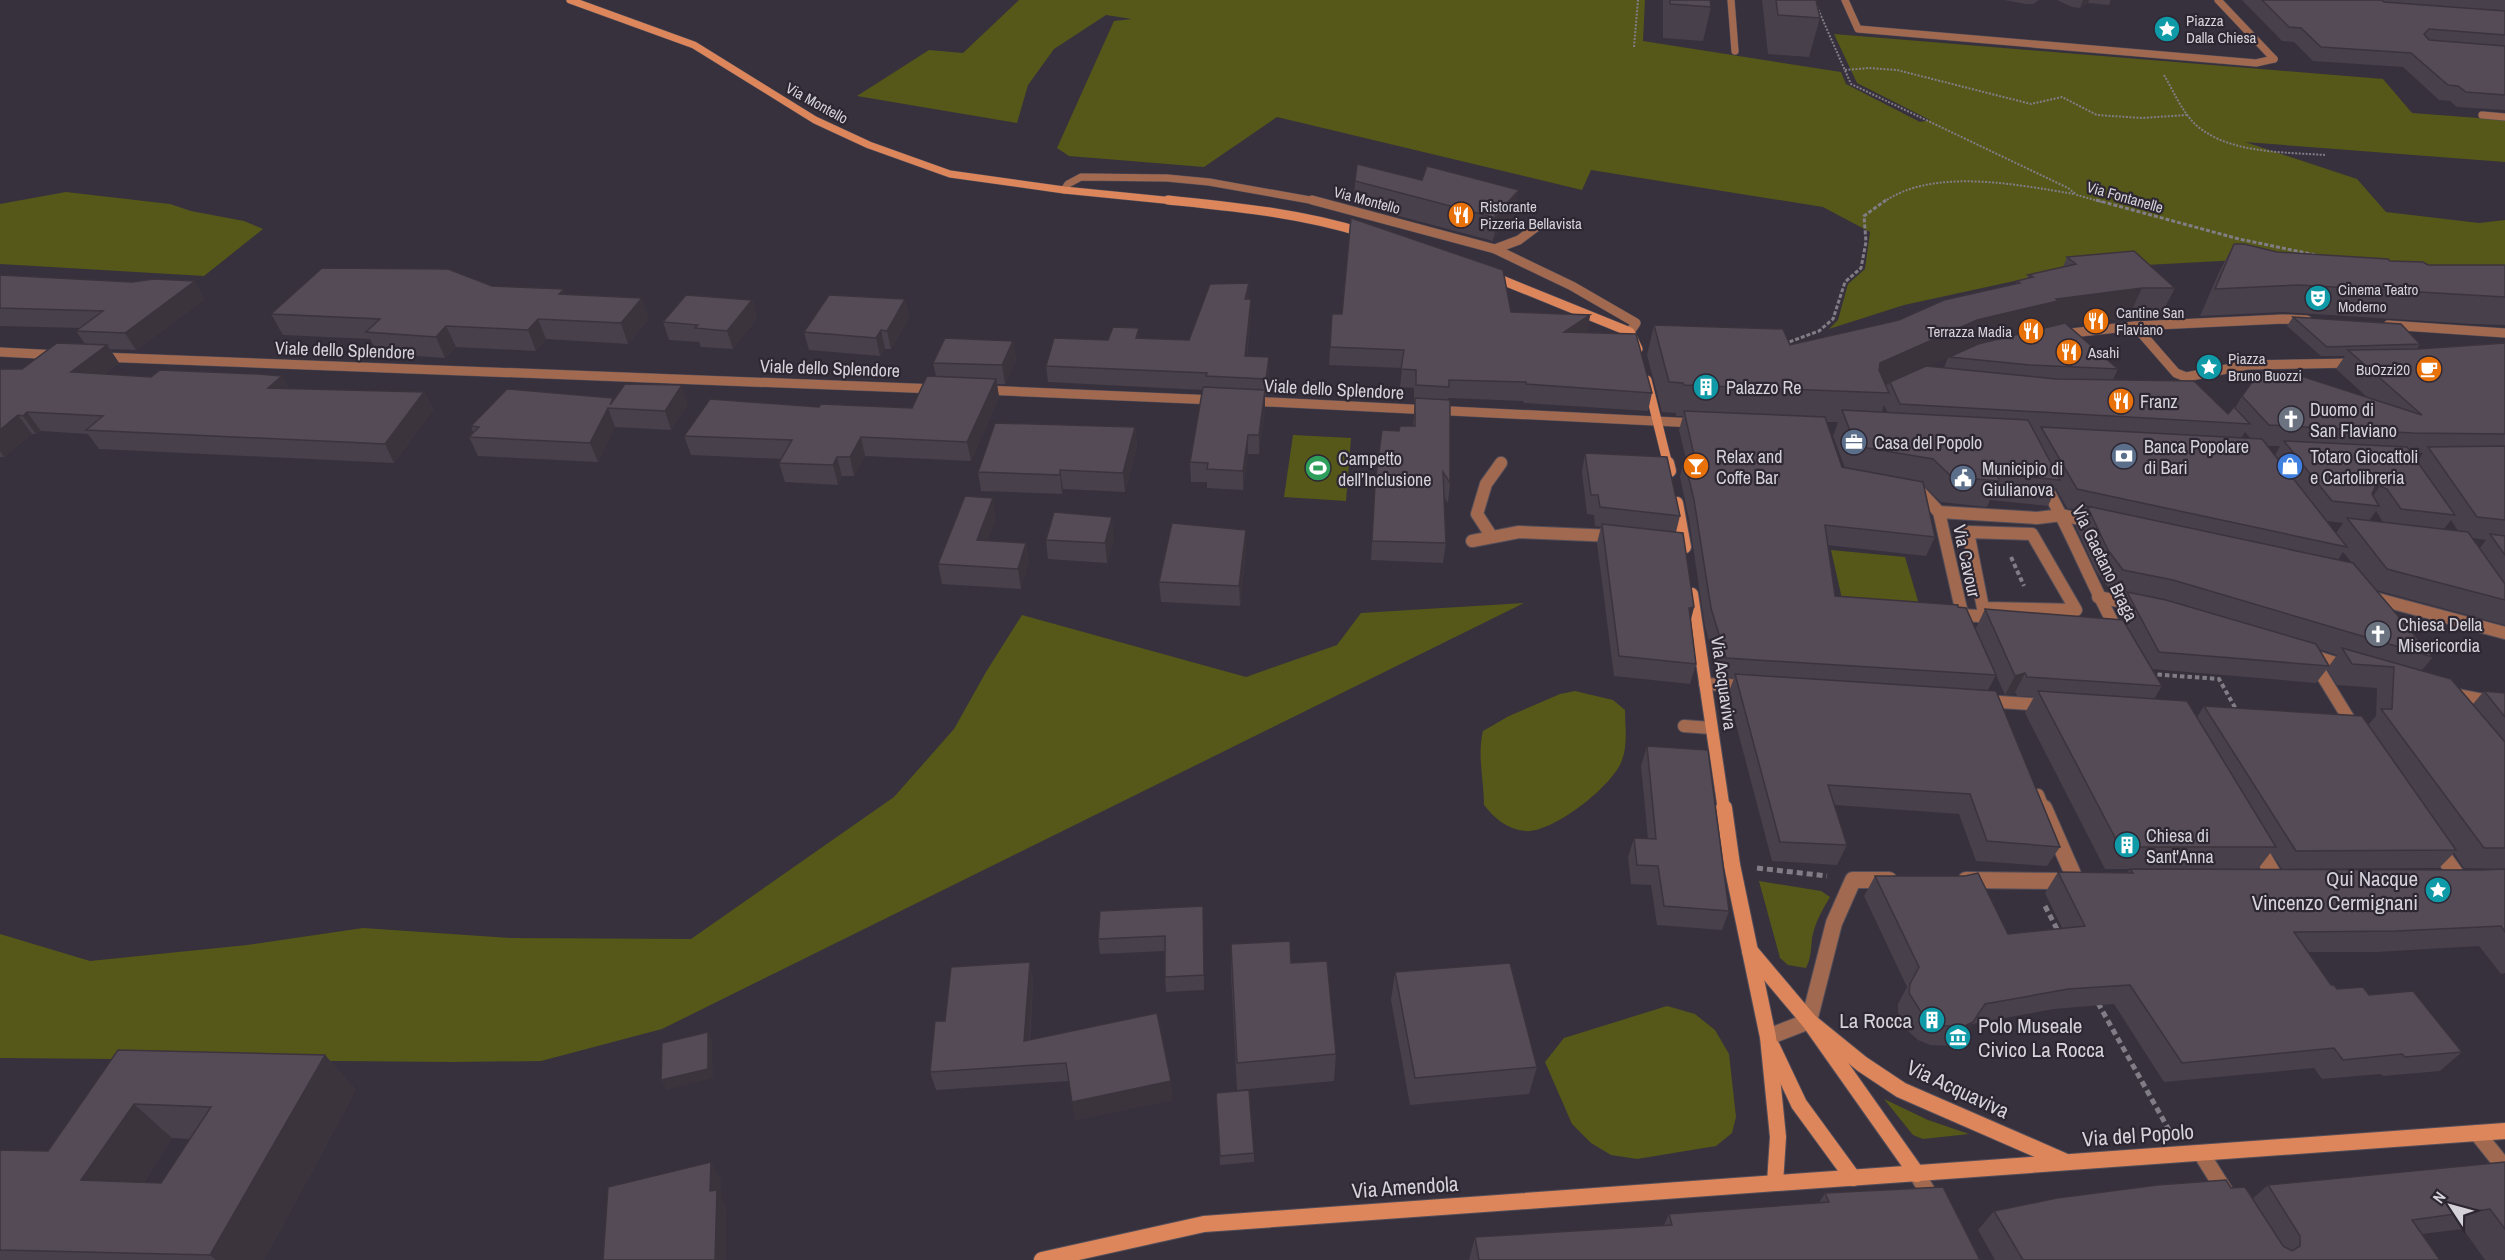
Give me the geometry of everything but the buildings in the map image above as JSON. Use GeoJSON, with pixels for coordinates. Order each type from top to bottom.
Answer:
{"type":"FeatureCollection","features":[{"type":"Feature","properties":{"kind":"main road","name":"Via Montello"},"geometry":{"type":"LineString","coordinates":[[570,0],[694,45],[815,120],[869,145],[950,174],[1064,190],[1267,210],[1325,221],[1374,237]]}},
{"type":"Feature","properties":{"kind":"main road"},"geometry":{"type":"LineString","coordinates":[[1484,273],[1630,332]]}},
{"type":"Feature","properties":{"kind":"main road","name":"Via Montello"},"geometry":{"type":"LineString","coordinates":[[1630,332],[1641,358]]}},
{"type":"Feature","properties":{"kind":"main road"},"geometry":{"type":"LineString","coordinates":[[1644,369],[1659,422],[1682,548]]}},
{"type":"Feature","properties":{"kind":"main road","name":"Via Acquaviva"},"geometry":{"type":"LineString","coordinates":[[1689,578],[1732,865],[1768,1037],[1779,1137],[1775,1183]]}},
{"type":"Feature","properties":{"kind":"main road","name":"Via Acquaviva"},"geometry":{"type":"LineString","coordinates":[[1749,950],[1809,1021],[1917,1174]]}},
{"type":"Feature","properties":{"kind":"main road","name":"Via Acquaviva"},"geometry":{"type":"LineString","coordinates":[[1809,1021],[1862,1064],[1900,1090],[2067,1163]]}},
{"type":"Feature","properties":{"kind":"main road","name":"Via Acquaviva"},"geometry":{"type":"LineString","coordinates":[[1768,1037],[1799,1104],[1853,1178]]}},
{"type":"Feature","properties":{"kind":"main road","name":"Via del Popolo"},"geometry":{"type":"LineString","coordinates":[[1775,1183],[2505,1131]]}},
{"type":"Feature","properties":{"kind":"main road","name":"Via Amendola"},"geometry":{"type":"LineString","coordinates":[[1042,1260],[1204,1224],[1775,1183]]}},
{"type":"Feature","properties":{"kind":"street"},"geometry":{"type":"LineString","coordinates":[[1731,0],[1735,51]]}},
{"type":"Feature","properties":{"kind":"street"},"geometry":{"type":"LineString","coordinates":[[1845,0],[1858,29],[2256,63],[2274,59],[2218,0]]}},
{"type":"Feature","properties":{"kind":"street"},"geometry":{"type":"LineString","coordinates":[[2482,115],[2505,117]]}},
{"type":"Feature","properties":{"kind":"street","name":"Via Montello"},"geometry":{"type":"LineString","coordinates":[[1064,190],[1068,184],[1081,177],[1209,182],[1322,202],[1495,249],[1572,286],[1636,323],[1630,332]]}},
{"type":"Feature","properties":{"kind":"street"},"geometry":{"type":"LineString","coordinates":[[1495,249],[1519,240],[1539,225]]}},
{"type":"Feature","properties":{"kind":"street"},"geometry":{"type":"LineString","coordinates":[[2053,336],[2135,326],[2283,319],[2317,321]]}},
{"type":"Feature","properties":{"kind":"street"},"geometry":{"type":"LineString","coordinates":[[2374,324],[2505,333]]}},
{"type":"Feature","properties":{"kind":"street"},"geometry":{"type":"LineString","coordinates":[[2397,325],[2404,334]]}},
{"type":"Feature","properties":{"kind":"street"},"geometry":{"type":"LineString","coordinates":[[2135,326],[2176,373],[2186,377],[2198,389]]}},
{"type":"Feature","properties":{"kind":"street"},"geometry":{"type":"LineString","coordinates":[[1638,348],[1650,348]]}},
{"type":"Feature","properties":{"kind":"street"},"geometry":{"type":"LineString","coordinates":[[0,352],[72,355]]}},
{"type":"Feature","properties":{"kind":"street","name":"Viale dello Splendore"},"geometry":{"type":"LineString","coordinates":[[84,356],[950,389]]}},
{"type":"Feature","properties":{"kind":"street"},"geometry":{"type":"LineString","coordinates":[[2186,377],[2247,365],[2369,362]]}},
{"type":"Feature","properties":{"kind":"street"},"geometry":{"type":"LineString","coordinates":[[973,390],[1228,400]]}},
{"type":"Feature","properties":{"kind":"street","name":"Viale dello Splendore"},"geometry":{"type":"LineString","coordinates":[[1239,401],[1706,424]]}},
{"type":"Feature","properties":{"kind":"street"},"geometry":{"type":"LineString","coordinates":[[1492,537],[1478,514],[1486,484],[1502,462]]}},
{"type":"Feature","properties":{"kind":"street","name":"Via Gaetano Braga"},"geometry":{"type":"LineString","coordinates":[[2036,469],[2062,515],[2072,544],[2098,597],[2140,673]]}},
{"type":"Feature","properties":{"kind":"street"},"geometry":{"type":"LineString","coordinates":[[1898,489],[1921,493],[1939,512],[2037,518],[2062,515],[2108,526]]}},
{"type":"Feature","properties":{"kind":"street","name":"Via Cavour"},"geometry":{"type":"LineString","coordinates":[[1939,512],[1961,615],[1970,637]]}},
{"type":"Feature","properties":{"kind":"street"},"geometry":{"type":"LineString","coordinates":[[1472,541],[1520,532],[1623,537]]}},
{"type":"Feature","properties":{"kind":"street"},"geometry":{"type":"LineString","coordinates":[[1968,532],[2001,533],[2032,534],[2076,610],[1983,608],[1968,532]]}},
{"type":"Feature","properties":{"kind":"street"},"geometry":{"type":"LineString","coordinates":[[2378,612],[2362,592],[2505,633]]}},
{"type":"Feature","properties":{"kind":"street"},"geometry":{"type":"LineString","coordinates":[[2098,597],[2148,607]]}},
{"type":"Feature","properties":{"kind":"street"},"geometry":{"type":"LineString","coordinates":[[1961,615],[2078,623]]}},
{"type":"Feature","properties":{"kind":"street"},"geometry":{"type":"LineString","coordinates":[[2098,624],[2115,625]]}},
{"type":"Feature","properties":{"kind":"street"},"geometry":{"type":"LineString","coordinates":[[2366,672],[2304,653],[2347,725],[2366,745]]}},
{"type":"Feature","properties":{"kind":"street"},"geometry":{"type":"LineString","coordinates":[[1705,684],[1761,687]]}},
{"type":"Feature","properties":{"kind":"street"},"geometry":{"type":"LineString","coordinates":[[2455,711],[2441,692],[2505,704]]}},
{"type":"Feature","properties":{"kind":"street"},"geometry":{"type":"LineString","coordinates":[[1975,701],[2057,706]]}},
{"type":"Feature","properties":{"kind":"street"},"geometry":{"type":"LineString","coordinates":[[1684,726],[1711,728]]}},
{"type":"Feature","properties":{"kind":"street"},"geometry":{"type":"LineString","coordinates":[[1957,880],[2082,881],[2035,786]]}},
{"type":"Feature","properties":{"kind":"street"},"geometry":{"type":"LineString","coordinates":[[2250,836],[2276,879]]}},
{"type":"Feature","properties":{"kind":"street"},"geometry":{"type":"LineString","coordinates":[[2433,842],[2466,880],[2437,880]]}},
{"type":"Feature","properties":{"kind":"street"},"geometry":{"type":"LineString","coordinates":[[1768,1037],[1809,1021],[1834,923],[1853,880],[1899,880]]}},
{"type":"Feature","properties":{"kind":"street"},"geometry":{"type":"LineString","coordinates":[[2477,1133],[2505,1168]]}},
{"type":"Feature","properties":{"kind":"street"},"geometry":{"type":"LineString","coordinates":[[2201,1153],[2238,1212]]}},
{"type":"Feature","properties":{"kind":"street"},"geometry":{"type":"LineString","coordinates":[[1917,1174],[1939,1212]]}},
{"type":"Feature","properties":{"kind":"path"},"geometry":{"type":"LineString","coordinates":[[1634,47],[1638,0]]}},
{"type":"Feature","properties":{"kind":"path","name":"Via Fontanelle"},"geometry":{"type":"LineString","coordinates":[[1814,0],[1851,84],[2068,188],[2078,195],[2239,239],[2324,256]]}},
{"type":"Feature","properties":{"kind":"path"},"geometry":{"type":"LineString","coordinates":[[2151,54],[2187,115],[2198,128],[2224,140],[2252,148],[2325,155]]}},
{"type":"Feature","properties":{"kind":"path"},"geometry":{"type":"LineString","coordinates":[[1845,70],[1869,68],[1897,70],[2031,104],[2062,97],[2097,115],[2142,118],[2187,115]]}},
{"type":"Feature","properties":{"kind":"path"},"geometry":{"type":"LineString","coordinates":[[1785,353],[1789,342],[1818,331],[1833,319],[1845,282],[1861,268],[1866,242],[1864,216],[1892,196],[1926,184],[1982,182],[2020,185],[2078,195]]}},
{"type":"Feature","properties":{"kind":"path"},"geometry":{"type":"LineString","coordinates":[[2001,533],[2026,591]]}},
{"type":"Feature","properties":{"kind":"path"},"geometry":{"type":"LineString","coordinates":[[2140,673],[2219,679],[2241,718]]}},
{"type":"Feature","properties":{"kind":"path"},"geometry":{"type":"LineString","coordinates":[[1732,865],[1853,880]]}},
{"type":"Feature","properties":{"kind":"path"},"geometry":{"type":"LineString","coordinates":[[2031,881],[2064,942]]}},
{"type":"Feature","properties":{"kind":"path"},"geometry":{"type":"LineString","coordinates":[[2092,993],[2182,1155]]}},
{"type":"Feature","properties":{"kind":"shaded area"},"geometry":{"type":"Polygon","coordinates":[[[1019,0],[1645,0],[1643,41],[1841,72],[1846,84],[1920,122],[1930,120],[1857,83],[1834,34],[2383,79],[2412,113],[2505,120],[2505,162],[2245,142],[2357,179],[2386,212],[2479,223],[2505,220],[2505,269],[2240,260],[2070,269],[1904,305],[1829,329],[1838,320],[1848,284],[1865,269],[1870,232],[1823,207],[1591,170],[1582,190],[1277,117],[1204,167],[1069,156],[1057,148],[1114,21],[1132,19],[1106,15],[1054,49],[1028,85],[1017,123],[857,96],[929,50],[963,53],[1019,0]]]}},
{"type":"Feature","properties":{"kind":"shaded area"},"geometry":{"type":"Polygon","coordinates":[[[66,192],[170,204],[191,211],[244,221],[263,229],[204,276],[0,264],[0,204],[66,192]]]}},
{"type":"Feature","properties":{"kind":"shaded area","name":"Campetto dell’Inclusione"},"geometry":{"type":"Polygon","coordinates":[[[1293,435],[1351,438],[1346,501],[1284,497],[1293,435]]]}},
{"type":"Feature","properties":{"kind":"shaded area"},"geometry":{"type":"Polygon","coordinates":[[[1831,550],[1905,557],[1921,611],[1843,603],[1831,550]]]}},
{"type":"Feature","properties":{"kind":"shaded area"},"geometry":{"type":"Polygon","coordinates":[[[1524,603],[662,1029],[541,1061],[0,1058],[0,934],[90,961],[247,945],[363,928],[510,938],[691,939],[894,797],[954,729],[1022,615],[1246,677],[1337,645],[1361,613],[1524,603]]]}},
{"type":"Feature","properties":{"kind":"shaded area"},"geometry":{"type":"Polygon","coordinates":[[[1575,691],[1613,700],[1625,710],[1626,742],[1617,770],[1581,806],[1550,825],[1537,830],[1525,831],[1507,826],[1484,805],[1481,759],[1483,731],[1509,716],[1560,694],[1575,691]]]}},
{"type":"Feature","properties":{"kind":"shaded area"},"geometry":{"type":"Polygon","coordinates":[[[1759,881],[1821,891],[1830,897],[1815,927],[1806,968],[1788,965],[1780,958],[1759,881]]]}},
{"type":"Feature","properties":{"kind":"shaded area"},"geometry":{"type":"Polygon","coordinates":[[[1667,1006],[1695,1014],[1715,1030],[1729,1054],[1736,1117],[1732,1133],[1716,1146],[1637,1159],[1611,1155],[1591,1143],[1572,1124],[1545,1062],[1564,1038],[1667,1006]]]}},
{"type":"Feature","properties":{"kind":"shaded area"},"geometry":{"type":"Polygon","coordinates":[[[1884,1099],[1928,1120],[1969,1134],[1923,1139],[1913,1135],[1884,1099]]]}},
{"type":"Feature","properties":{"kind":"place","name":"Piazza Dalla Chiesa"},"geometry":{"type":"Point","coordinates":[2167,29]}},
{"type":"Feature","properties":{"kind":"place","name":"Ristorante Pizzeria Bellavista"},"geometry":{"type":"Point","coordinates":[1461,215]}},
{"type":"Feature","properties":{"kind":"place","name":"Cinema Teatro Moderno"},"geometry":{"type":"Point","coordinates":[2318,298]}},
{"type":"Feature","properties":{"kind":"place","name":"Cantine San Flaviano"},"geometry":{"type":"Point","coordinates":[2096,321]}},
{"type":"Feature","properties":{"kind":"place","name":"Terrazza Madia"},"geometry":{"type":"Point","coordinates":[2031,331]}},
{"type":"Feature","properties":{"kind":"place","name":"Asahi"},"geometry":{"type":"Point","coordinates":[2069,352]}},
{"type":"Feature","properties":{"kind":"place","name":"Piazza Bruno Buozzi"},"geometry":{"type":"Point","coordinates":[2209,367]}},
{"type":"Feature","properties":{"kind":"place","name":"BuOzzi20"},"geometry":{"type":"Point","coordinates":[2429,369]}},
{"type":"Feature","properties":{"kind":"place","name":"Palazzo Re"},"geometry":{"type":"Point","coordinates":[1706,387]}},
{"type":"Feature","properties":{"kind":"place","name":"Franz"},"geometry":{"type":"Point","coordinates":[2121,401]}},
{"type":"Feature","properties":{"kind":"place","name":"Duomo di San Flaviano"},"geometry":{"type":"Point","coordinates":[2291,419]}},
{"type":"Feature","properties":{"kind":"place","name":"Casa del Popolo"},"geometry":{"type":"Point","coordinates":[1854,442]}},
{"type":"Feature","properties":{"kind":"place","name":"Banca Popolare di Bari"},"geometry":{"type":"Point","coordinates":[2124,456]}},
{"type":"Feature","properties":{"kind":"place","name":"Relax and Coffe Bar"},"geometry":{"type":"Point","coordinates":[1696,466]}},
{"type":"Feature","properties":{"kind":"place","name":"Totaro Giocattoli e Cartolibreria"},"geometry":{"type":"Point","coordinates":[2290,466]}},
{"type":"Feature","properties":{"kind":"place","name":"Campetto dell’Inclusione"},"geometry":{"type":"Point","coordinates":[1318,468]}},
{"type":"Feature","properties":{"kind":"place","name":"Municipio di Giulianova"},"geometry":{"type":"Point","coordinates":[1963,478]}},
{"type":"Feature","properties":{"kind":"place","name":"Chiesa Della Misericordia"},"geometry":{"type":"Point","coordinates":[2378,634]}},
{"type":"Feature","properties":{"kind":"place","name":"Chiesa di Sant'Anna"},"geometry":{"type":"Point","coordinates":[2127,845]}},
{"type":"Feature","properties":{"kind":"place","name":"Qui Nacque Vincenzo Cermignani"},"geometry":{"type":"Point","coordinates":[2438,890]}},
{"type":"Feature","properties":{"kind":"place","name":"La Rocca"},"geometry":{"type":"Point","coordinates":[1932,1020]}},
{"type":"Feature","properties":{"kind":"place","name":"Polo Museale Civico La Rocca"},"geometry":{"type":"Point","coordinates":[1958,1037]}}]}
